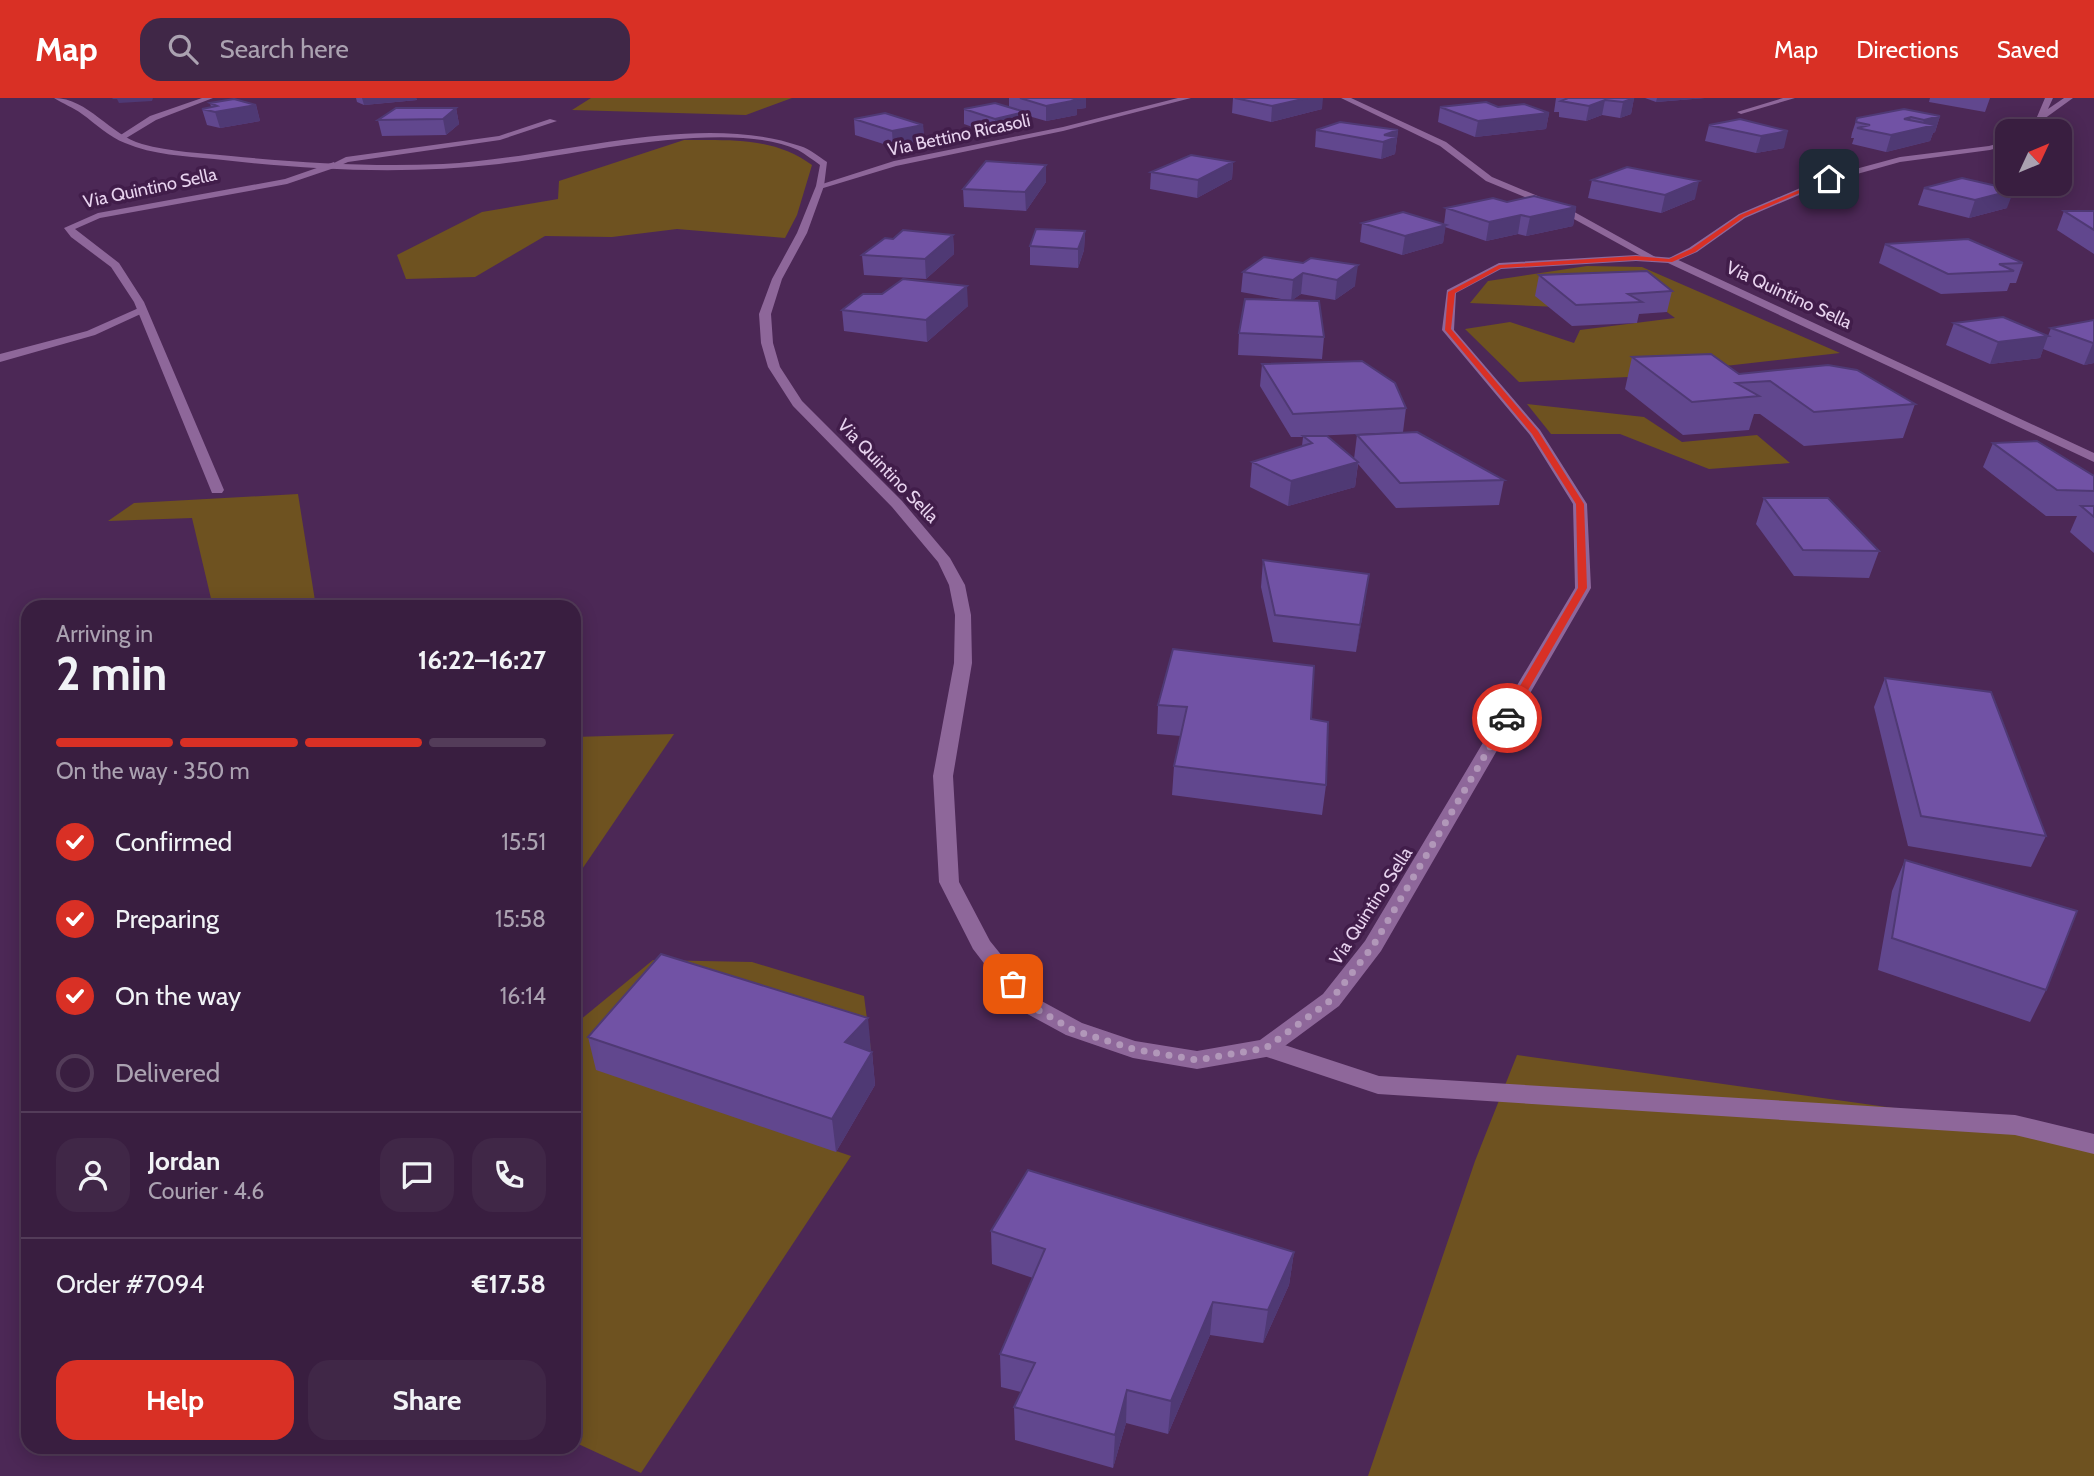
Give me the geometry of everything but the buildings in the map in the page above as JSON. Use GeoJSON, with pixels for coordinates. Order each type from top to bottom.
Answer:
{"type":"FeatureCollection","features":[{"type":"Feature","properties":{"kind":"street","name":"Via Quintino Sella"},"geometry":{"type":"LineString","coordinates":[[58,98],[75,103],[120,138],[150,148],[192,154],[334,165],[470,165],[631,141],[690,136],[742,138],[792,145],[816,155],[824,164],[820,186],[802,233],[777,279],[769,302],[765,314],[767,343],[783,385],[797,403],[897,504],[944,561],[957,585],[963,615],[963,663],[943,776],[949,882],[981,944],[1028,1004],[1073,1030],[1133,1049],[1197,1060],[1266,1048],[1331,1000],[1373,946],[1583,588],[1580,504],[1535,433],[1448,330],[1451,292],[1499,266],[1662,260],[2094,458]]}},
{"type":"Feature","properties":{"kind":"street"},"geometry":{"type":"LineString","coordinates":[[120,138],[163,113],[209,98]]}},
{"type":"Feature","properties":{"kind":"street","name":"Via Bettino Ricasoli"},"geometry":{"type":"LineString","coordinates":[[820,186],[894,164],[1063,129],[1187,98]]}},
{"type":"Feature","properties":{"kind":"street"},"geometry":{"type":"LineString","coordinates":[[1345,98],[1443,144],[1489,179],[1555,206],[1662,260],[1693,250],[1742,216],[1829,179],[1900,160],[1995,147]]}},
{"type":"Feature","properties":{"kind":"street"},"geometry":{"type":"LineString","coordinates":[[1741,112],[1791,98]]}},
{"type":"Feature","properties":{"kind":"street"},"geometry":{"type":"LineString","coordinates":[[2042,117],[2049,98]]}},
{"type":"Feature","properties":{"kind":"street"},"geometry":{"type":"LineString","coordinates":[[2042,117],[2069,98]]}},
{"type":"Feature","properties":{"kind":"street"},"geometry":{"type":"LineString","coordinates":[[163,113],[164,102]]}},
{"type":"Feature","properties":{"kind":"street"},"geometry":{"type":"LineString","coordinates":[[334,165],[346,160],[500,138],[553,121]]}},
{"type":"Feature","properties":{"kind":"street","name":"Via Quintino Sella"},"geometry":{"type":"LineString","coordinates":[[217,490],[141,310],[116,265],[74,235],[69,228],[98,216],[287,181],[334,165]]}},
{"type":"Feature","properties":{"kind":"street"},"geometry":{"type":"LineString","coordinates":[[0,358],[91,333],[141,310]]}},
{"type":"Feature","properties":{"kind":"street"},"geometry":{"type":"LineString","coordinates":[[1266,1048],[1378,1085],[2015,1125],[2094,1144]]}},
{"type":"Feature","properties":{"kind":"shaded area"},"geometry":{"type":"Polygon","coordinates":[[[591,98],[792,98],[746,115],[572,110],[591,98]]]}},
{"type":"Feature","properties":{"kind":"shaded area"},"geometry":{"type":"Polygon","coordinates":[[[684,140],[767,145],[782,149],[812,165],[797,215],[785,238],[677,229],[612,237],[545,236],[475,277],[406,279],[397,255],[482,212],[558,199],[559,181],[684,140]]]}},
{"type":"Feature","properties":{"kind":"shaded area"},"geometry":{"type":"Polygon","coordinates":[[[1587,266],[1642,267],[1840,353],[1628,377],[1519,382],[1465,329],[1510,322],[1574,343],[1580,330],[1675,318],[1667,312],[1470,303],[1488,281],[1587,266]]]}},
{"type":"Feature","properties":{"kind":"shaded area"},"geometry":{"type":"Polygon","coordinates":[[[1527,404],[1644,417],[1682,442],[1757,435],[1790,463],[1709,469],[1620,434],[1551,434],[1527,404]]]}},
{"type":"Feature","properties":{"kind":"shaded area"},"geometry":{"type":"Polygon","coordinates":[[[298,494],[315,600],[211,600],[192,518],[108,521],[134,503],[298,494]]]}},
{"type":"Feature","properties":{"kind":"shaded area"},"geometry":{"type":"Polygon","coordinates":[[[674,734],[581,871],[581,737],[674,734]]]}},
{"type":"Feature","properties":{"kind":"shaded area"},"geometry":{"type":"Polygon","coordinates":[[[653,960],[752,962],[864,996],[871,1050],[667,986],[596,1069],[851,1156],[641,1473],[581,1445],[581,1019],[653,960]]]}},
{"type":"Feature","properties":{"kind":"shaded area"},"geometry":{"type":"Polygon","coordinates":[[[1517,1055],[2015,1125],[2094,1144],[2094,1476],[1368,1476],[1475,1161],[1517,1055]]]}},
{"type":"Feature","properties":{"kind":"way so far"},"geometry":{"type":"LineString","coordinates":[[1013,984],[1028,1004],[1073,1030],[1133,1049],[1197,1060],[1266,1048],[1331,1000],[1373,946],[1507,718]]}},
{"type":"Feature","properties":{"kind":"route"},"geometry":{"type":"LineString","coordinates":[[1507,718],[1583,588],[1580,504],[1535,433],[1448,330],[1451,292],[1499,266],[1636,258],[1670,260],[1693,250],[1742,216],[1829,179]]}}]}
